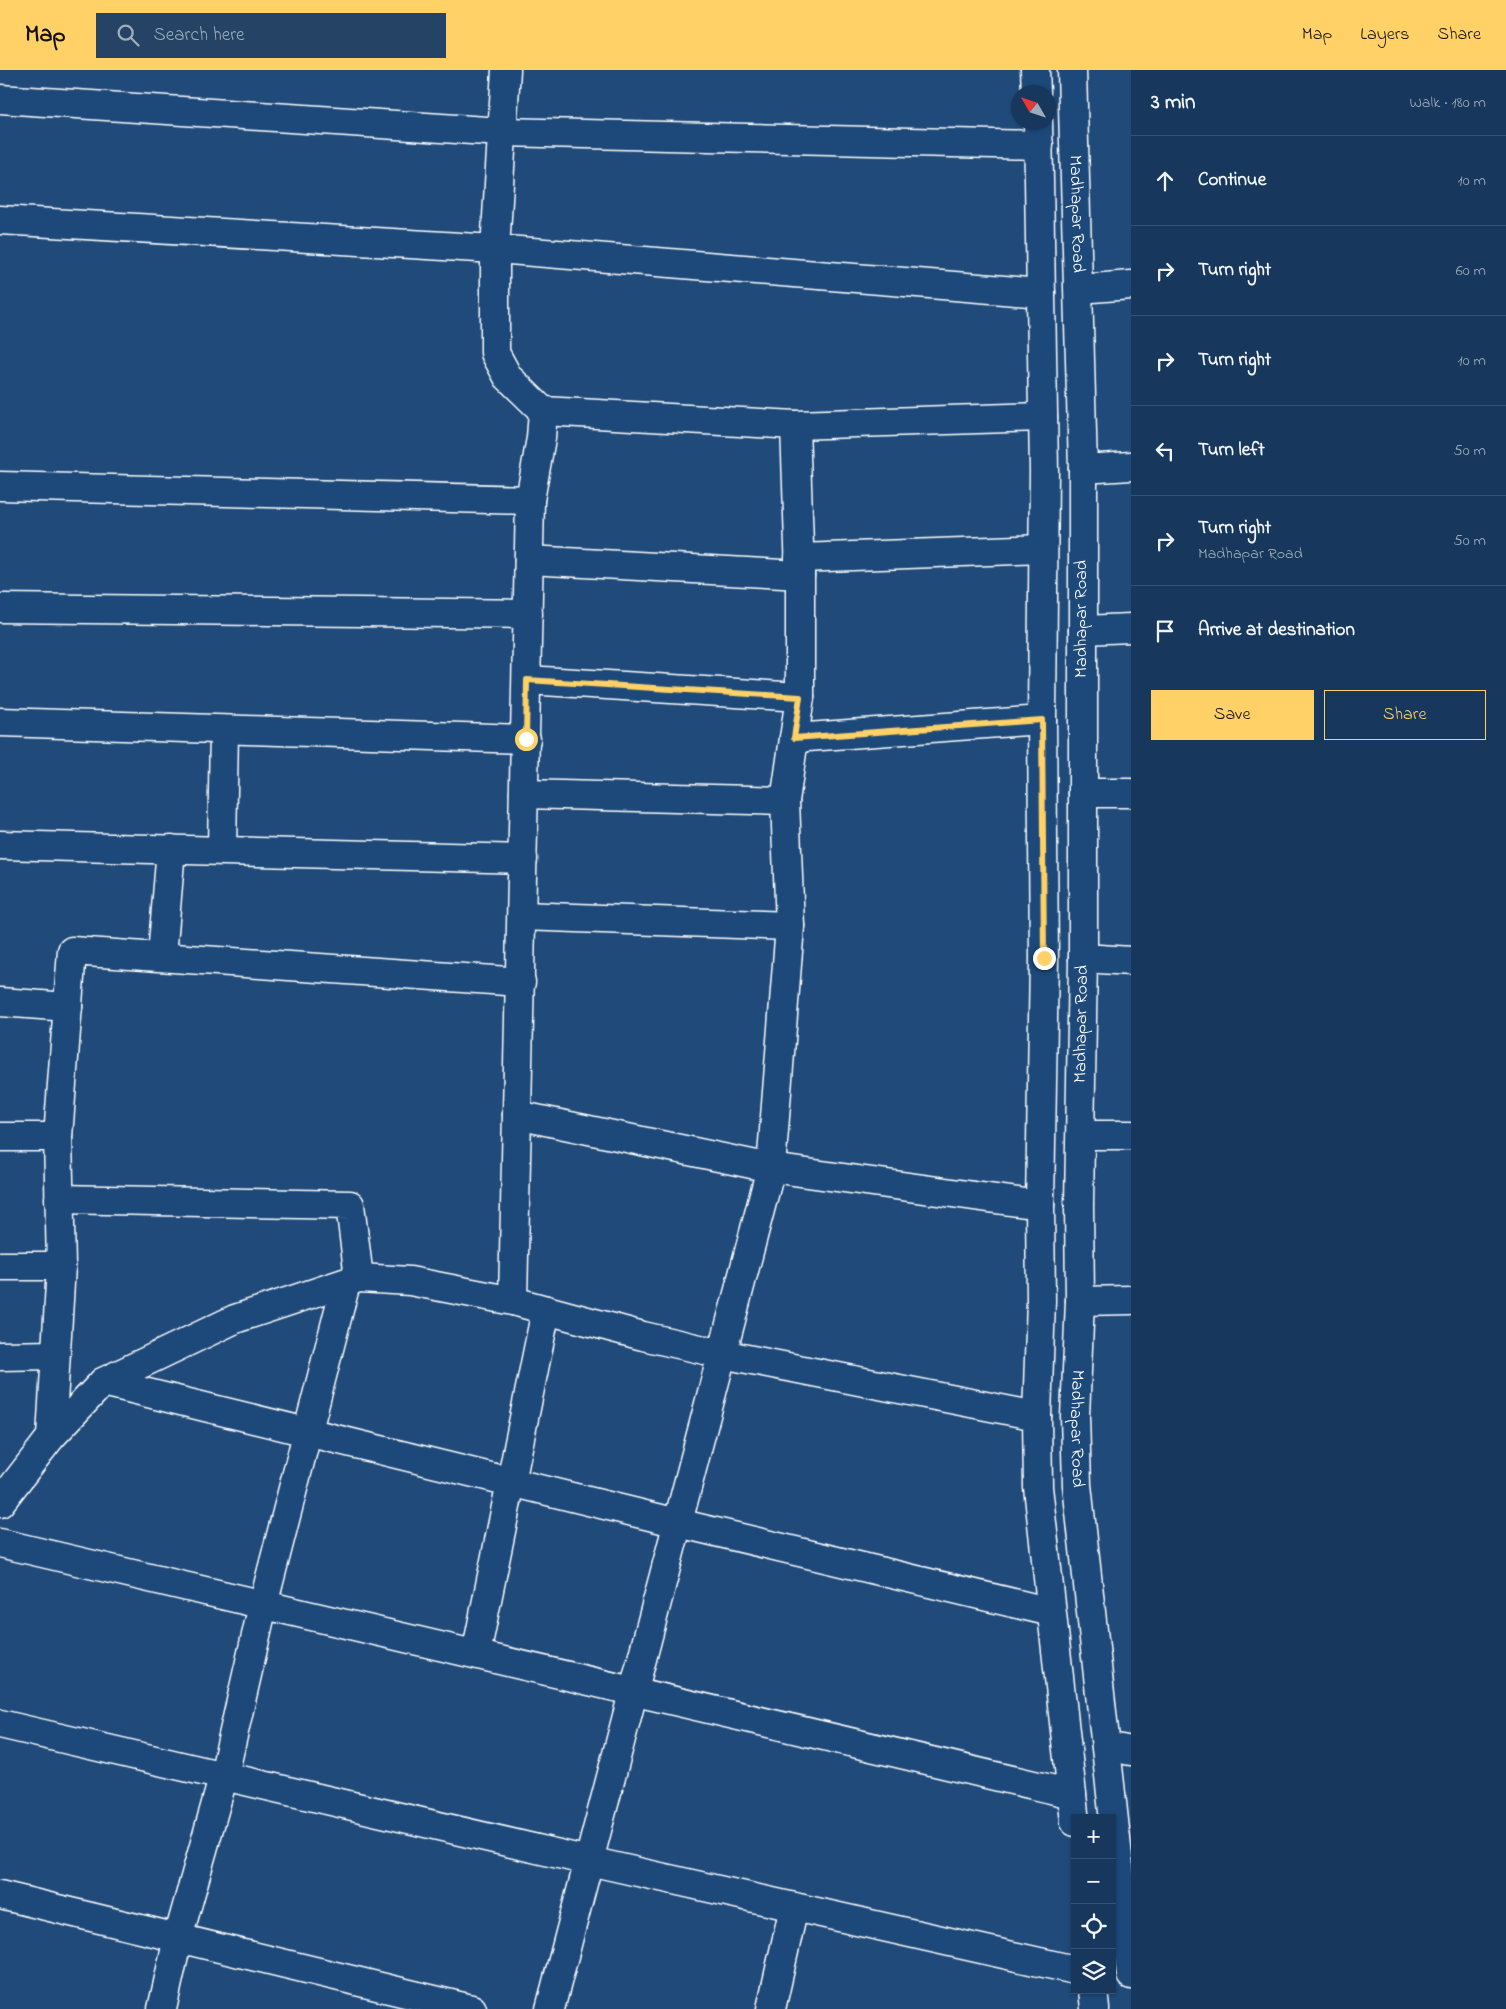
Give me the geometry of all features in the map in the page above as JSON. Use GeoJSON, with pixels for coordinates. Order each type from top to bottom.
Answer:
{"type":"FeatureCollection","features":[{"type":"Feature","properties":{"kind":"street"},"geometry":{"type":"LineString","coordinates":[[506,70],[495,248],[496,353],[508,377],[543,411],[795,425],[1043,417]]}},
{"type":"Feature","properties":{"kind":"street"},"geometry":{"type":"LineString","coordinates":[[1036,70],[1036,85]]}},
{"type":"Feature","properties":{"kind":"street","name":"Madhapar Road"},"geometry":{"type":"LineString","coordinates":[[1072,70],[1083,470],[1083,958],[1080,1301],[1075,1416],[1077,1485],[1118,1749],[1131,1974]]}},
{"type":"Feature","properties":{"kind":"street"},"geometry":{"type":"LineString","coordinates":[[0,99],[502,132],[1038,134]]}},
{"type":"Feature","properties":{"kind":"street","name":"Madhapar Road"},"geometry":{"type":"LineString","coordinates":[[1038,134],[1043,417],[1042,720],[1044,958],[1040,1205],[1041,1301],[1036,1416],[1038,1487],[1074,1814]]}},
{"type":"Feature","properties":{"kind":"street"},"geometry":{"type":"LineString","coordinates":[[0,220],[495,248],[1041,293]]}},
{"type":"Feature","properties":{"kind":"street"},"geometry":{"type":"LineString","coordinates":[[1079,289],[1131,285]]}},
{"type":"Feature","properties":{"kind":"street"},"geometry":{"type":"LineString","coordinates":[[513,1301],[530,500],[541,438],[543,411]]}},
{"type":"Feature","properties":{"kind":"street"},"geometry":{"type":"LineString","coordinates":[[550,2009],[771,1168],[790,926],[785,802],[800,697],[800,567],[795,425]]}},
{"type":"Feature","properties":{"kind":"street"},"geometry":{"type":"LineString","coordinates":[[1083,470],[1131,466]]}},
{"type":"Feature","properties":{"kind":"street"},"geometry":{"type":"LineString","coordinates":[[0,486],[530,500]]}},
{"type":"Feature","properties":{"kind":"street"},"geometry":{"type":"LineString","coordinates":[[529,560],[800,567],[1043,549]]}},
{"type":"Feature","properties":{"kind":"street"},"geometry":{"type":"LineString","coordinates":[[0,608],[528,614]]}},
{"type":"Feature","properties":{"kind":"street"},"geometry":{"type":"LineString","coordinates":[[1083,630],[1131,628]]}},
{"type":"Feature","properties":{"kind":"street"},"geometry":{"type":"LineString","coordinates":[[527,680],[800,697]]}},
{"type":"Feature","properties":{"kind":"street"},"geometry":{"type":"LineString","coordinates":[[794,738],[1042,720]]}},
{"type":"Feature","properties":{"kind":"street"},"geometry":{"type":"LineString","coordinates":[[0,722],[526,739]]}},
{"type":"Feature","properties":{"kind":"street"},"geometry":{"type":"LineString","coordinates":[[222,850],[224,730]]}},
{"type":"Feature","properties":{"kind":"street"},"geometry":{"type":"LineString","coordinates":[[1083,793],[1131,793]]}},
{"type":"Feature","properties":{"kind":"street"},"geometry":{"type":"LineString","coordinates":[[524,794],[785,802]]}},
{"type":"Feature","properties":{"kind":"street"},"geometry":{"type":"LineString","coordinates":[[0,844],[523,859]]}},
{"type":"Feature","properties":{"kind":"street"},"geometry":{"type":"LineString","coordinates":[[162,956],[171,849]]}},
{"type":"Feature","properties":{"kind":"street"},"geometry":{"type":"LineString","coordinates":[[522,916],[790,926]]}},
{"type":"Feature","properties":{"kind":"street"},"geometry":{"type":"LineString","coordinates":[[51,1438],[61,1266],[58,1137],[72,951],[521,982]]}},
{"type":"Feature","properties":{"kind":"street"},"geometry":{"type":"LineString","coordinates":[[1083,958],[1131,961]]}},
{"type":"Feature","properties":{"kind":"street"},"geometry":{"type":"LineString","coordinates":[[0,1002],[68,1007]]}},
{"type":"Feature","properties":{"kind":"street"},"geometry":{"type":"LineString","coordinates":[[517,1115],[771,1168],[1040,1205]]}},
{"type":"Feature","properties":{"kind":"street"},"geometry":{"type":"LineString","coordinates":[[1081,1135],[1131,1135]]}},
{"type":"Feature","properties":{"kind":"street"},"geometry":{"type":"LineString","coordinates":[[0,1137],[58,1137]]}},
{"type":"Feature","properties":{"kind":"street"},"geometry":{"type":"LineString","coordinates":[[60,1199],[350,1205],[352,1280],[308,1432],[263,1605],[224,1775],[178,1938],[162,2009]]}},
{"type":"Feature","properties":{"kind":"street"},"geometry":{"type":"LineString","coordinates":[[0,1266],[61,1266]]}},
{"type":"Feature","properties":{"kind":"street"},"geometry":{"type":"LineString","coordinates":[[0,1503],[51,1438],[103,1382],[235,1319],[352,1280],[410,1281],[513,1301],[644,1336],[722,1354],[1036,1416]]}},
{"type":"Feature","properties":{"kind":"street"},"geometry":{"type":"LineString","coordinates":[[1080,1301],[1131,1300]]}},
{"type":"Feature","properties":{"kind":"street"},"geometry":{"type":"LineString","coordinates":[[476,1654],[546,1310]]}},
{"type":"Feature","properties":{"kind":"street"},"geometry":{"type":"LineString","coordinates":[[0,1356],[56,1355]]}},
{"type":"Feature","properties":{"kind":"street"},"geometry":{"type":"LineString","coordinates":[[103,1382],[1051,1612]]}},
{"type":"Feature","properties":{"kind":"street"},"geometry":{"type":"LineString","coordinates":[[0,1543],[1072,1794]]}},
{"type":"Feature","properties":{"kind":"street"},"geometry":{"type":"LineString","coordinates":[[0,1724],[589,1861],[1071,1969]]}},
{"type":"Feature","properties":{"kind":"street"},"geometry":{"type":"LineString","coordinates":[[0,1895],[472,2009]]}},
{"type":"Feature","properties":{"kind":"street"},"geometry":{"type":"LineString","coordinates":[[771,2009],[794,1907]]}},
{"type":"Feature","properties":{"kind":"street"},"geometry":{"type":"LineString","coordinates":[[1094,1994],[1096,2009]]}},
{"type":"Feature","properties":{"kind":"route"},"geometry":{"type":"LineString","coordinates":[[526,739],[527,680],[800,697],[794,738],[1042,720],[1044,958]]}}]}
